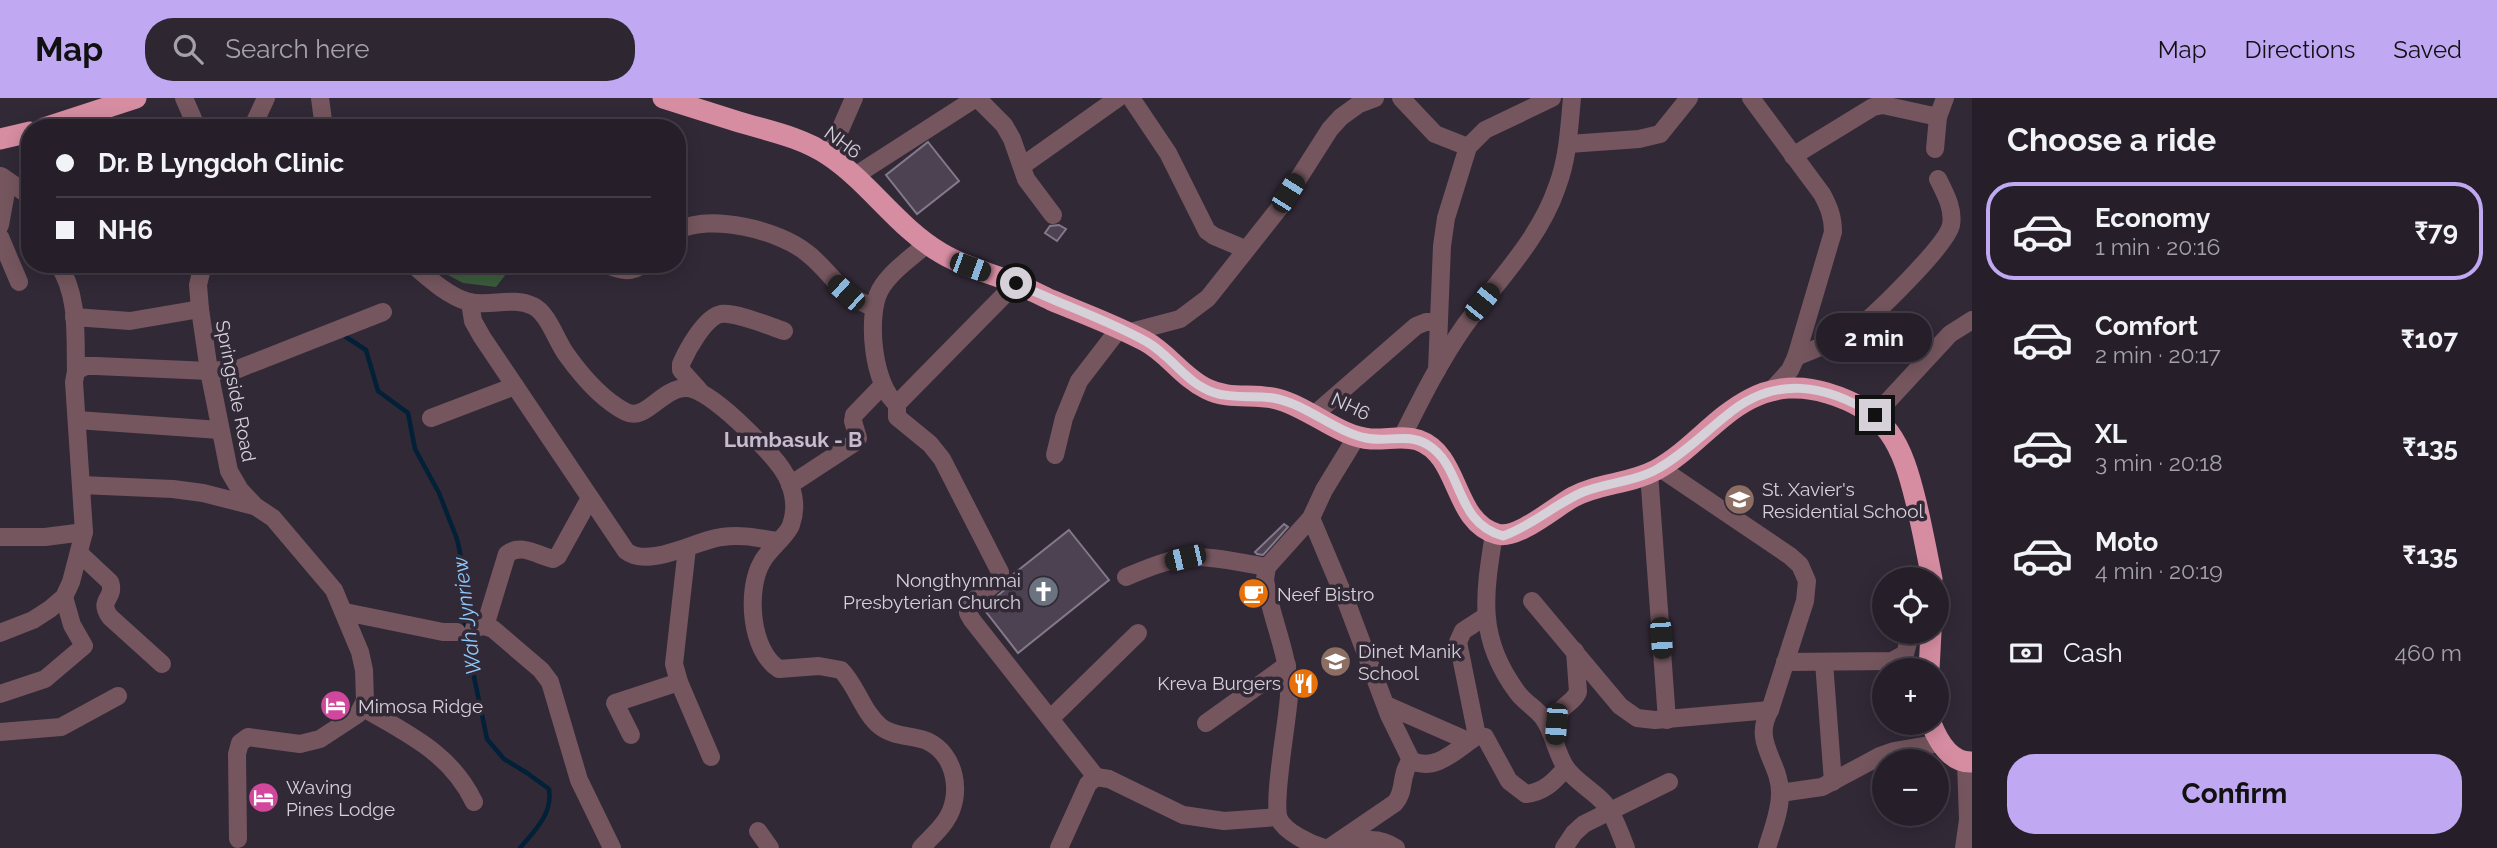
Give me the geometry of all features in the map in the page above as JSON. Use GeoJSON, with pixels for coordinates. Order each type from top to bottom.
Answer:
{"type":"FeatureCollection","features":[{"type":"Feature","properties":{"kind":"highway"},"geometry":{"type":"LineString","coordinates":[[67,119],[111,102],[136,98]]}},
{"type":"Feature","properties":{"kind":"highway","name":"NH6"},"geometry":{"type":"LineString","coordinates":[[663,98],[807,143],[829,155],[911,232],[944,255],[1016,283],[1149,343],[1194,383],[1213,393],[1273,398],[1315,414],[1357,436],[1371,439],[1402,437],[1430,446],[1441,456],[1468,509],[1484,529],[1494,534]]}},
{"type":"Feature","properties":{"kind":"highway"},"geometry":{"type":"LineString","coordinates":[[0,139],[21,134]]}},
{"type":"Feature","properties":{"kind":"highway"},"geometry":{"type":"LineString","coordinates":[[1494,534],[1503,536],[1516,531],[1584,492],[1654,471],[1684,452],[1737,406],[1771,391],[1802,387],[1849,401],[1875,415],[1892,435],[1907,464],[1929,567]]}},
{"type":"Feature","properties":{"kind":"highway"},"geometry":{"type":"LineString","coordinates":[[1936,735],[1940,743],[1957,760],[1969,762]]}},
{"type":"Feature","properties":{"kind":"street"},"geometry":{"type":"LineString","coordinates":[[184,98],[193,119]]}},
{"type":"Feature","properties":{"kind":"street"},"geometry":{"type":"LineString","coordinates":[[256,119],[267,98]]}},
{"type":"Feature","properties":{"kind":"street"},"geometry":{"type":"LineString","coordinates":[[320,98],[323,119]]}},
{"type":"Feature","properties":{"kind":"street"},"geometry":{"type":"LineString","coordinates":[[829,155],[854,98]]}},
{"type":"Feature","properties":{"kind":"street"},"geometry":{"type":"LineString","coordinates":[[853,177],[977,98],[1004,125],[1032,190],[1053,215]]}},
{"type":"Feature","properties":{"kind":"street"},"geometry":{"type":"LineString","coordinates":[[1022,166],[1118,98]]}},
{"type":"Feature","properties":{"kind":"street"},"geometry":{"type":"LineString","coordinates":[[1131,98],[1168,153],[1208,231],[1245,249]]}},
{"type":"Feature","properties":{"kind":"street"},"geometry":{"type":"LineString","coordinates":[[1055,455],[1064,418],[1079,381],[1123,331],[1166,324],[1193,311],[1208,299],[1281,206],[1329,129],[1359,104],[1375,98]]}},
{"type":"Feature","properties":{"kind":"street"},"geometry":{"type":"LineString","coordinates":[[1401,98],[1435,134],[1468,147]]}},
{"type":"Feature","properties":{"kind":"street"},"geometry":{"type":"LineString","coordinates":[[1437,373],[1442,246],[1446,218],[1468,147],[1485,130],[1552,98]]}},
{"type":"Feature","properties":{"kind":"street"},"geometry":{"type":"LineString","coordinates":[[1402,437],[1463,329],[1514,262],[1543,218],[1557,189],[1569,144],[1572,98]]}},
{"type":"Feature","properties":{"kind":"street"},"geometry":{"type":"LineString","coordinates":[[1569,144],[1639,139],[1660,134],[1689,98]]}},
{"type":"Feature","properties":{"kind":"street"},"geometry":{"type":"LineString","coordinates":[[1751,98],[1822,194],[1830,208],[1833,221],[1833,232],[1797,357],[1790,370],[1771,391]]}},
{"type":"Feature","properties":{"kind":"street"},"geometry":{"type":"LineString","coordinates":[[1935,149],[1938,117],[1945,98]]}},
{"type":"Feature","properties":{"kind":"street"},"geometry":{"type":"LineString","coordinates":[[1793,156],[1872,107],[1883,105],[1938,117]]}},
{"type":"Feature","properties":{"kind":"street"},"geometry":{"type":"LineString","coordinates":[[1797,357],[1855,329],[1880,309],[1947,236],[1952,215],[1938,179]]}},
{"type":"Feature","properties":{"kind":"street"},"geometry":{"type":"LineString","coordinates":[[0,225],[2,181],[21,191]]}},
{"type":"Feature","properties":{"kind":"street"},"geometry":{"type":"LineString","coordinates":[[686,228],[698,224],[717,224],[774,234],[811,256],[853,299],[874,306]]}},
{"type":"Feature","properties":{"kind":"street"},"geometry":{"type":"LineString","coordinates":[[0,237],[19,282]]}},
{"type":"Feature","properties":{"kind":"street"},"geometry":{"type":"LineString","coordinates":[[897,404],[888,398],[883,385],[872,337],[874,306],[888,279],[928,244]]}},
{"type":"Feature","properties":{"kind":"street"},"geometry":{"type":"LineString","coordinates":[[0,633],[33,620],[64,597],[71,582],[84,532],[74,382],[74,317],[70,285],[63,273]]}},
{"type":"Feature","properties":{"kind":"street","name":"Springside Road"},"geometry":{"type":"LineString","coordinates":[[201,273],[198,285],[200,309],[229,471],[234,482],[255,506],[273,518],[334,590],[360,652],[366,692],[362,708]]}},
{"type":"Feature","properties":{"kind":"street"},"geometry":{"type":"LineString","coordinates":[[424,273],[470,302],[522,302],[535,307],[580,372],[602,396],[634,415],[644,412],[669,392],[686,388],[699,390]]}},
{"type":"Feature","properties":{"kind":"street"},"geometry":{"type":"LineString","coordinates":[[1016,283],[897,404],[897,417],[930,444],[942,459],[1000,572],[1000,579],[968,605],[968,613],[1096,777],[1109,779],[1183,815],[1224,821],[1278,817]]}},
{"type":"Feature","properties":{"kind":"street"},"geometry":{"type":"LineString","coordinates":[[470,302],[473,321],[617,539],[634,557],[647,557],[687,548],[719,537],[736,536],[777,541]]}},
{"type":"Feature","properties":{"kind":"street"},"geometry":{"type":"LineString","coordinates":[[74,317],[130,321],[200,309]]}},
{"type":"Feature","properties":{"kind":"street"},"geometry":{"type":"LineString","coordinates":[[76,371],[86,366],[209,371],[238,369],[383,312]]}},
{"type":"Feature","properties":{"kind":"street"},"geometry":{"type":"LineString","coordinates":[[784,331],[730,314],[714,317],[706,323],[681,364],[681,370],[699,390],[760,444],[782,470],[795,500],[791,528],[777,541],[761,563],[752,594],[756,636],[769,660],[779,669],[819,666],[841,670],[856,688],[877,724],[896,734],[931,743],[948,761],[956,791],[953,808],[946,821],[921,848]]}},
{"type":"Feature","properties":{"kind":"street"},"geometry":{"type":"LineString","coordinates":[[1875,415],[1950,334],[1972,320]]}},
{"type":"Feature","properties":{"kind":"street"},"geometry":{"type":"LineString","coordinates":[[1315,414],[1416,326],[1426,322],[1438,322]]}},
{"type":"Feature","properties":{"kind":"street"},"geometry":{"type":"LineString","coordinates":[[790,485],[854,443],[858,438],[854,415],[883,385]]}},
{"type":"Feature","properties":{"kind":"street"},"geometry":{"type":"LineString","coordinates":[[431,418],[515,386]]}},
{"type":"Feature","properties":{"kind":"street"},"geometry":{"type":"LineString","coordinates":[[77,420],[220,430]]}},
{"type":"Feature","properties":{"kind":"street"},"geometry":{"type":"LineString","coordinates":[[1357,436],[1324,490],[1311,518],[1268,567],[1265,579],[1287,665],[1289,697],[1278,817],[1285,827],[1328,848],[1374,839],[1396,848]]}},
{"type":"Feature","properties":{"kind":"street"},"geometry":{"type":"LineString","coordinates":[[1654,471],[1790,556],[1800,565],[1807,581],[1805,601],[1762,731],[1780,793],[1779,807],[1767,848]]}},
{"type":"Feature","properties":{"kind":"street"},"geometry":{"type":"LineString","coordinates":[[1654,471],[1667,720]]}},
{"type":"Feature","properties":{"kind":"street"},"geometry":{"type":"LineString","coordinates":[[81,485],[173,489],[203,493],[255,506]]}},
{"type":"Feature","properties":{"kind":"street"},"geometry":{"type":"LineString","coordinates":[[472,628],[507,554],[521,548],[553,559],[558,556],[590,498]]}},
{"type":"Feature","properties":{"kind":"street"},"geometry":{"type":"LineString","coordinates":[[1311,518],[1385,705],[1411,760],[1423,764],[1438,761],[1473,739],[1485,737],[1509,781],[1526,794],[1548,787],[1566,768]]}},
{"type":"Feature","properties":{"kind":"street"},"geometry":{"type":"LineString","coordinates":[[0,537],[46,537],[84,532]]}},
{"type":"Feature","properties":{"kind":"street"},"geometry":{"type":"LineString","coordinates":[[1494,534],[1485,588],[1486,616],[1491,641],[1507,677],[1519,694],[1544,719],[1566,768],[1611,812],[1626,848]]}},
{"type":"Feature","properties":{"kind":"street"},"geometry":{"type":"LineString","coordinates":[[687,548],[674,664],[678,682],[711,757]]}},
{"type":"Feature","properties":{"kind":"street"},"geometry":{"type":"LineString","coordinates":[[79,553],[110,582],[111,594],[105,601],[104,609],[162,664]]}},
{"type":"Feature","properties":{"kind":"street"},"geometry":{"type":"LineString","coordinates":[[1126,577],[1185,558],[1214,559],[1268,567]]}},
{"type":"Feature","properties":{"kind":"street"},"geometry":{"type":"LineString","coordinates":[[0,694],[45,679],[83,646],[72,625],[64,597]]}},
{"type":"Feature","properties":{"kind":"street"},"geometry":{"type":"LineString","coordinates":[[1532,601],[1628,713],[1637,718],[1667,720],[1770,710]]}},
{"type":"Feature","properties":{"kind":"street"},"geometry":{"type":"LineString","coordinates":[[345,612],[443,632],[472,628],[494,629],[541,670],[550,682],[579,780],[612,848]]}},
{"type":"Feature","properties":{"kind":"street"},"geometry":{"type":"LineString","coordinates":[[1473,739],[1458,642],[1463,631],[1486,616]]}},
{"type":"Feature","properties":{"kind":"street"},"geometry":{"type":"LineString","coordinates":[[1051,718],[1138,634]]}},
{"type":"Feature","properties":{"kind":"street"},"geometry":{"type":"LineString","coordinates":[[1785,662],[1892,661],[1900,659],[1909,644]]}},
{"type":"Feature","properties":{"kind":"street"},"geometry":{"type":"LineString","coordinates":[[1555,741],[1558,716],[1562,709],[1576,698],[1578,692],[1575,651]]}},
{"type":"Feature","properties":{"kind":"street"},"geometry":{"type":"LineString","coordinates":[[1824,662],[1833,782]]}},
{"type":"Feature","properties":{"kind":"street"},"geometry":{"type":"LineString","coordinates":[[1206,723],[1287,665]]}},
{"type":"Feature","properties":{"kind":"street"},"geometry":{"type":"LineString","coordinates":[[631,735],[615,703],[678,682]]}},
{"type":"Feature","properties":{"kind":"street"},"geometry":{"type":"LineString","coordinates":[[0,732],[61,727],[118,696]]}},
{"type":"Feature","properties":{"kind":"street"},"geometry":{"type":"LineString","coordinates":[[1385,705],[1473,739]]}},
{"type":"Feature","properties":{"kind":"street"},"geometry":{"type":"LineString","coordinates":[[238,839],[237,754],[240,743],[248,737],[300,744],[320,739],[358,714],[362,708],[423,744],[447,762],[465,784],[474,802]]}},
{"type":"Feature","properties":{"kind":"street"},"geometry":{"type":"LineString","coordinates":[[1780,793],[1809,791],[1833,782],[1866,762],[1887,754],[1940,743]]}},
{"type":"Feature","properties":{"kind":"street"},"geometry":{"type":"LineString","coordinates":[[1328,848],[1395,803],[1400,797],[1403,772],[1411,760]]}},
{"type":"Feature","properties":{"kind":"street"},"geometry":{"type":"LineString","coordinates":[[1964,848],[1968,820],[1969,762]]}},
{"type":"Feature","properties":{"kind":"street"},"geometry":{"type":"LineString","coordinates":[[1059,848],[1088,784],[1096,777]]}},
{"type":"Feature","properties":{"kind":"street"},"geometry":{"type":"LineString","coordinates":[[1564,848],[1584,824],[1669,782]]}},
{"type":"Feature","properties":{"kind":"street"},"geometry":{"type":"LineString","coordinates":[[758,831],[770,848]]}},
{"type":"Feature","properties":{"kind":"green space"},"geometry":{"type":"Polygon","coordinates":[[[444,273],[507,273],[496,287],[463,283],[444,273]]]}},
{"type":"Feature","properties":{"kind":"building"},"geometry":{"type":"Polygon","coordinates":[[[928,142],[959,181],[917,214],[886,175],[928,142]]]}},
{"type":"Feature","properties":{"kind":"building"},"geometry":{"type":"Polygon","coordinates":[[[1059,225],[1066,229],[1057,241],[1045,233],[1050,226],[1059,225]]]}},
{"type":"Feature","properties":{"kind":"building"},"geometry":{"type":"Polygon","coordinates":[[[1284,524],[1288,527],[1263,555],[1257,554],[1255,552],[1284,524]]]}},
{"type":"Feature","properties":{"kind":"building","name":"Nongthymmai Presbyterian Church"},"geometry":{"type":"Polygon","coordinates":[[[1069,530],[1109,580],[1018,653],[983,608],[1008,587],[1011,576],[1069,530]]]}},
{"type":"Feature","properties":{"kind":"waterway","name":"Wah Jynriew"},"geometry":{"type":"LineString","coordinates":[[346,337],[366,350],[378,391],[408,413],[415,449],[439,493],[457,539],[464,571],[464,615],[468,648],[487,739],[504,759],[549,789],[546,814],[520,848]]}},
{"type":"Feature","properties":{"kind":"place","name":"St. Xavier's Residential School"},"geometry":{"type":"Point","coordinates":[1739,500]}},
{"type":"Feature","properties":{"kind":"place","name":"Nongthymmai Presbyterian Church"},"geometry":{"type":"Point","coordinates":[1044,591]}},
{"type":"Feature","properties":{"kind":"place","name":"Neef Bistro"},"geometry":{"type":"Point","coordinates":[1254,594]}},
{"type":"Feature","properties":{"kind":"place","name":"Dinet Manik School"},"geometry":{"type":"Point","coordinates":[1335,662]}},
{"type":"Feature","properties":{"kind":"place","name":"Kreva Burgers"},"geometry":{"type":"Point","coordinates":[1304,683]}},
{"type":"Feature","properties":{"kind":"place","name":"Mimosa Ridge"},"geometry":{"type":"Point","coordinates":[335,706]}},
{"type":"Feature","properties":{"kind":"place","name":"Waving Pines Lodge"},"geometry":{"type":"Point","coordinates":[263,798]}},
{"type":"Feature","properties":{"kind":"district","name":"Lumbasuk - B"},"geometry":{"type":"Point","coordinates":[793,440]}},
{"type":"Feature","properties":{"kind":"route"},"geometry":{"type":"LineString","coordinates":[[1016,283],[1149,343],[1194,383],[1213,393],[1273,398],[1315,414],[1357,436],[1371,439],[1402,437],[1430,446],[1441,456],[1476,522],[1484,529],[1503,536],[1584,492],[1636,478],[1660,468],[1684,452],[1737,406],[1759,394],[1802,387],[1837,396],[1875,415]]}}]}
